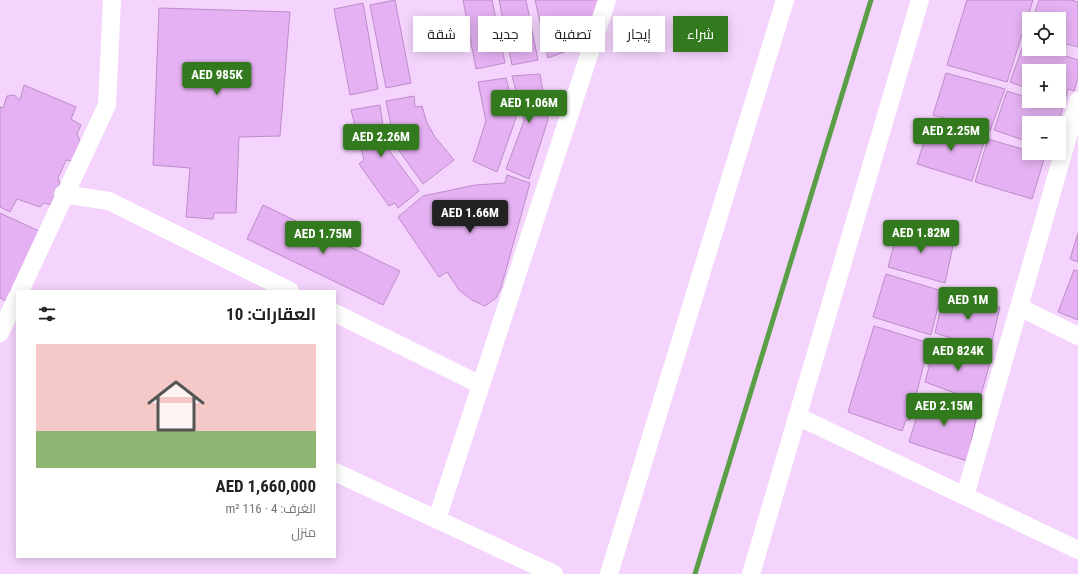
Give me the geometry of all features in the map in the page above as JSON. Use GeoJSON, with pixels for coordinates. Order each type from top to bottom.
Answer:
{"type":"FeatureCollection","features":[{"type":"Feature","properties":{"kind":"street"},"geometry":{"type":"LineString","coordinates":[[20,290],[64,194],[107,105],[112,0]]}},
{"type":"Feature","properties":{"kind":"street"},"geometry":{"type":"LineString","coordinates":[[437,519],[607,0]]}},
{"type":"Feature","properties":{"kind":"street"},"geometry":{"type":"LineString","coordinates":[[609,574],[785,0]]}},
{"type":"Feature","properties":{"kind":"street"},"geometry":{"type":"LineString","coordinates":[[751,574],[920,0]]}},
{"type":"Feature","properties":{"kind":"street"},"geometry":{"type":"LineString","coordinates":[[965,496],[1078,101]]}},
{"type":"Feature","properties":{"kind":"street"},"geometry":{"type":"LineString","coordinates":[[64,194],[109,201],[288,290]]}},
{"type":"Feature","properties":{"kind":"street"},"geometry":{"type":"LineString","coordinates":[[8,325],[16,299]]}},
{"type":"Feature","properties":{"kind":"street"},"geometry":{"type":"LineString","coordinates":[[1019,307],[1078,336]]}},
{"type":"Feature","properties":{"kind":"street"},"geometry":{"type":"LineString","coordinates":[[336,313],[481,385]]}},
{"type":"Feature","properties":{"kind":"street"},"geometry":{"type":"LineString","coordinates":[[797,416],[1078,550]]}},
{"type":"Feature","properties":{"kind":"street"},"geometry":{"type":"LineString","coordinates":[[336,472],[554,574]]}},
{"type":"Feature","properties":{"kind":"building"},"geometry":{"type":"Polygon","coordinates":[[[395,0],[411,83],[386,88],[370,5],[395,0]]]}},
{"type":"Feature","properties":{"kind":"building"},"geometry":{"type":"Polygon","coordinates":[[[463,0],[492,0],[495,16],[478,16],[478,52],[503,52],[505,63],[476,69],[470,37],[470,16],[466,16],[463,0]]]}},
{"type":"Feature","properties":{"kind":"building"},"geometry":{"type":"Polygon","coordinates":[[[499,0],[526,0],[529,16],[502,16],[499,0]]]}},
{"type":"Feature","properties":{"kind":"building"},"geometry":{"type":"Polygon","coordinates":[[[535,0],[607,0],[601,16],[540,16],[540,22],[535,0]]]}},
{"type":"Feature","properties":{"kind":"building"},"geometry":{"type":"Polygon","coordinates":[[[967,0],[1033,0],[1029,12],[1022,12],[1022,35],[1007,82],[947,65],[967,0]]]}},
{"type":"Feature","properties":{"kind":"building"},"geometry":{"type":"Polygon","coordinates":[[[1039,0],[1071,0],[1078,2],[1078,47],[1066,44],[1066,12],[1035,12],[1039,0]]]}},
{"type":"Feature","properties":{"kind":"building"},"geometry":{"type":"Polygon","coordinates":[[[363,3],[378,89],[350,95],[334,9],[363,3]]]}},
{"type":"Feature","properties":{"kind":"building"},"geometry":{"type":"Polygon","coordinates":[[[159,8],[290,12],[280,136],[239,137],[236,213],[214,213],[213,219],[186,217],[190,168],[153,165],[159,8]]]}},
{"type":"Feature","properties":{"kind":"building"},"geometry":{"type":"Polygon","coordinates":[[[532,30],[538,60],[512,65],[509,52],[532,52],[532,30]]]}},
{"type":"Feature","properties":{"kind":"building"},"geometry":{"type":"Polygon","coordinates":[[[1022,49],[1022,56],[1066,56],[1078,60],[1078,78],[1074,91],[1068,89],[1066,97],[1066,64],[1022,64],[1022,86],[1010,82],[1022,49]]]}},
{"type":"Feature","properties":{"kind":"building"},"geometry":{"type":"Polygon","coordinates":[[[547,52],[564,52],[548,58],[547,52]]]}},
{"type":"Feature","properties":{"kind":"building"},"geometry":{"type":"Polygon","coordinates":[[[946,73],[1005,89],[990,131],[933,115],[946,73]]]}},
{"type":"Feature","properties":{"kind":"building"},"geometry":{"type":"Polygon","coordinates":[[[540,74],[548,120],[529,179],[506,169],[524,121],[512,76],[540,74]]]}},
{"type":"Feature","properties":{"kind":"building"},"geometry":{"type":"Polygon","coordinates":[[[506,78],[516,118],[497,172],[473,161],[486,121],[478,82],[506,78]]]}},
{"type":"Feature","properties":{"kind":"building"},"geometry":{"type":"Polygon","coordinates":[[[24,85],[76,107],[71,119],[81,125],[77,134],[81,143],[73,161],[66,160],[58,178],[60,183],[51,205],[44,203],[40,207],[17,199],[10,212],[0,207],[0,107],[3,108],[7,96],[14,95],[20,100],[24,85]]]}},
{"type":"Feature","properties":{"kind":"building"},"geometry":{"type":"Polygon","coordinates":[[[1007,91],[1022,96],[1022,108],[1063,108],[1060,116],[1022,116],[1022,140],[994,130],[1007,91]]]}},
{"type":"Feature","properties":{"kind":"building"},"geometry":{"type":"Polygon","coordinates":[[[414,96],[415,107],[422,106],[427,123],[435,137],[454,160],[423,184],[395,145],[386,101],[414,96]]]}},
{"type":"Feature","properties":{"kind":"building"},"geometry":{"type":"Polygon","coordinates":[[[380,105],[386,146],[419,191],[398,208],[395,203],[389,206],[359,164],[364,160],[351,110],[380,105]]]}},
{"type":"Feature","properties":{"kind":"building"},"geometry":{"type":"Polygon","coordinates":[[[930,123],[985,139],[972,181],[917,164],[930,123]]]}},
{"type":"Feature","properties":{"kind":"building"},"geometry":{"type":"Polygon","coordinates":[[[988,139],[1022,149],[1022,160],[1044,160],[1032,199],[975,182],[988,139]]]}},
{"type":"Feature","properties":{"kind":"building"},"geometry":{"type":"Polygon","coordinates":[[[507,175],[530,183],[501,288],[496,298],[485,306],[472,300],[459,290],[447,272],[439,277],[398,217],[423,196],[475,185],[505,183],[507,175]]]}},
{"type":"Feature","properties":{"kind":"building"},"geometry":{"type":"Polygon","coordinates":[[[263,205],[400,271],[383,305],[247,239],[263,205]]]}},
{"type":"Feature","properties":{"kind":"building"},"geometry":{"type":"Polygon","coordinates":[[[0,213],[41,232],[6,301],[0,298],[0,213]]]}},
{"type":"Feature","properties":{"kind":"building"},"geometry":{"type":"Polygon","coordinates":[[[900,223],[954,241],[945,283],[888,267],[900,223]]]}},
{"type":"Feature","properties":{"kind":"building"},"geometry":{"type":"Polygon","coordinates":[[[1078,233],[1078,262],[1070,259],[1078,233]]]}},
{"type":"Feature","properties":{"kind":"building"},"geometry":{"type":"Polygon","coordinates":[[[1074,270],[1078,271],[1078,320],[1058,312],[1074,270]]]}},
{"type":"Feature","properties":{"kind":"building"},"geometry":{"type":"Polygon","coordinates":[[[886,274],[942,291],[931,335],[873,317],[886,274]]]}},
{"type":"Feature","properties":{"kind":"building"},"geometry":{"type":"Polygon","coordinates":[[[944,293],[1000,307],[990,350],[935,333],[944,293]]]}},
{"type":"Feature","properties":{"kind":"building"},"geometry":{"type":"Polygon","coordinates":[[[874,326],[929,343],[910,420],[906,420],[902,431],[848,412],[874,326]]]}},
{"type":"Feature","properties":{"kind":"building"},"geometry":{"type":"Polygon","coordinates":[[[935,344],[991,359],[979,402],[925,382],[935,344]]]}},
{"type":"Feature","properties":{"kind":"building"},"geometry":{"type":"Polygon","coordinates":[[[924,393],[978,410],[967,461],[909,442],[924,393]]]}},
{"type":"Feature","properties":{"kind":"waterway"},"geometry":{"type":"LineString","coordinates":[[695,574],[871,0]]}}]}
